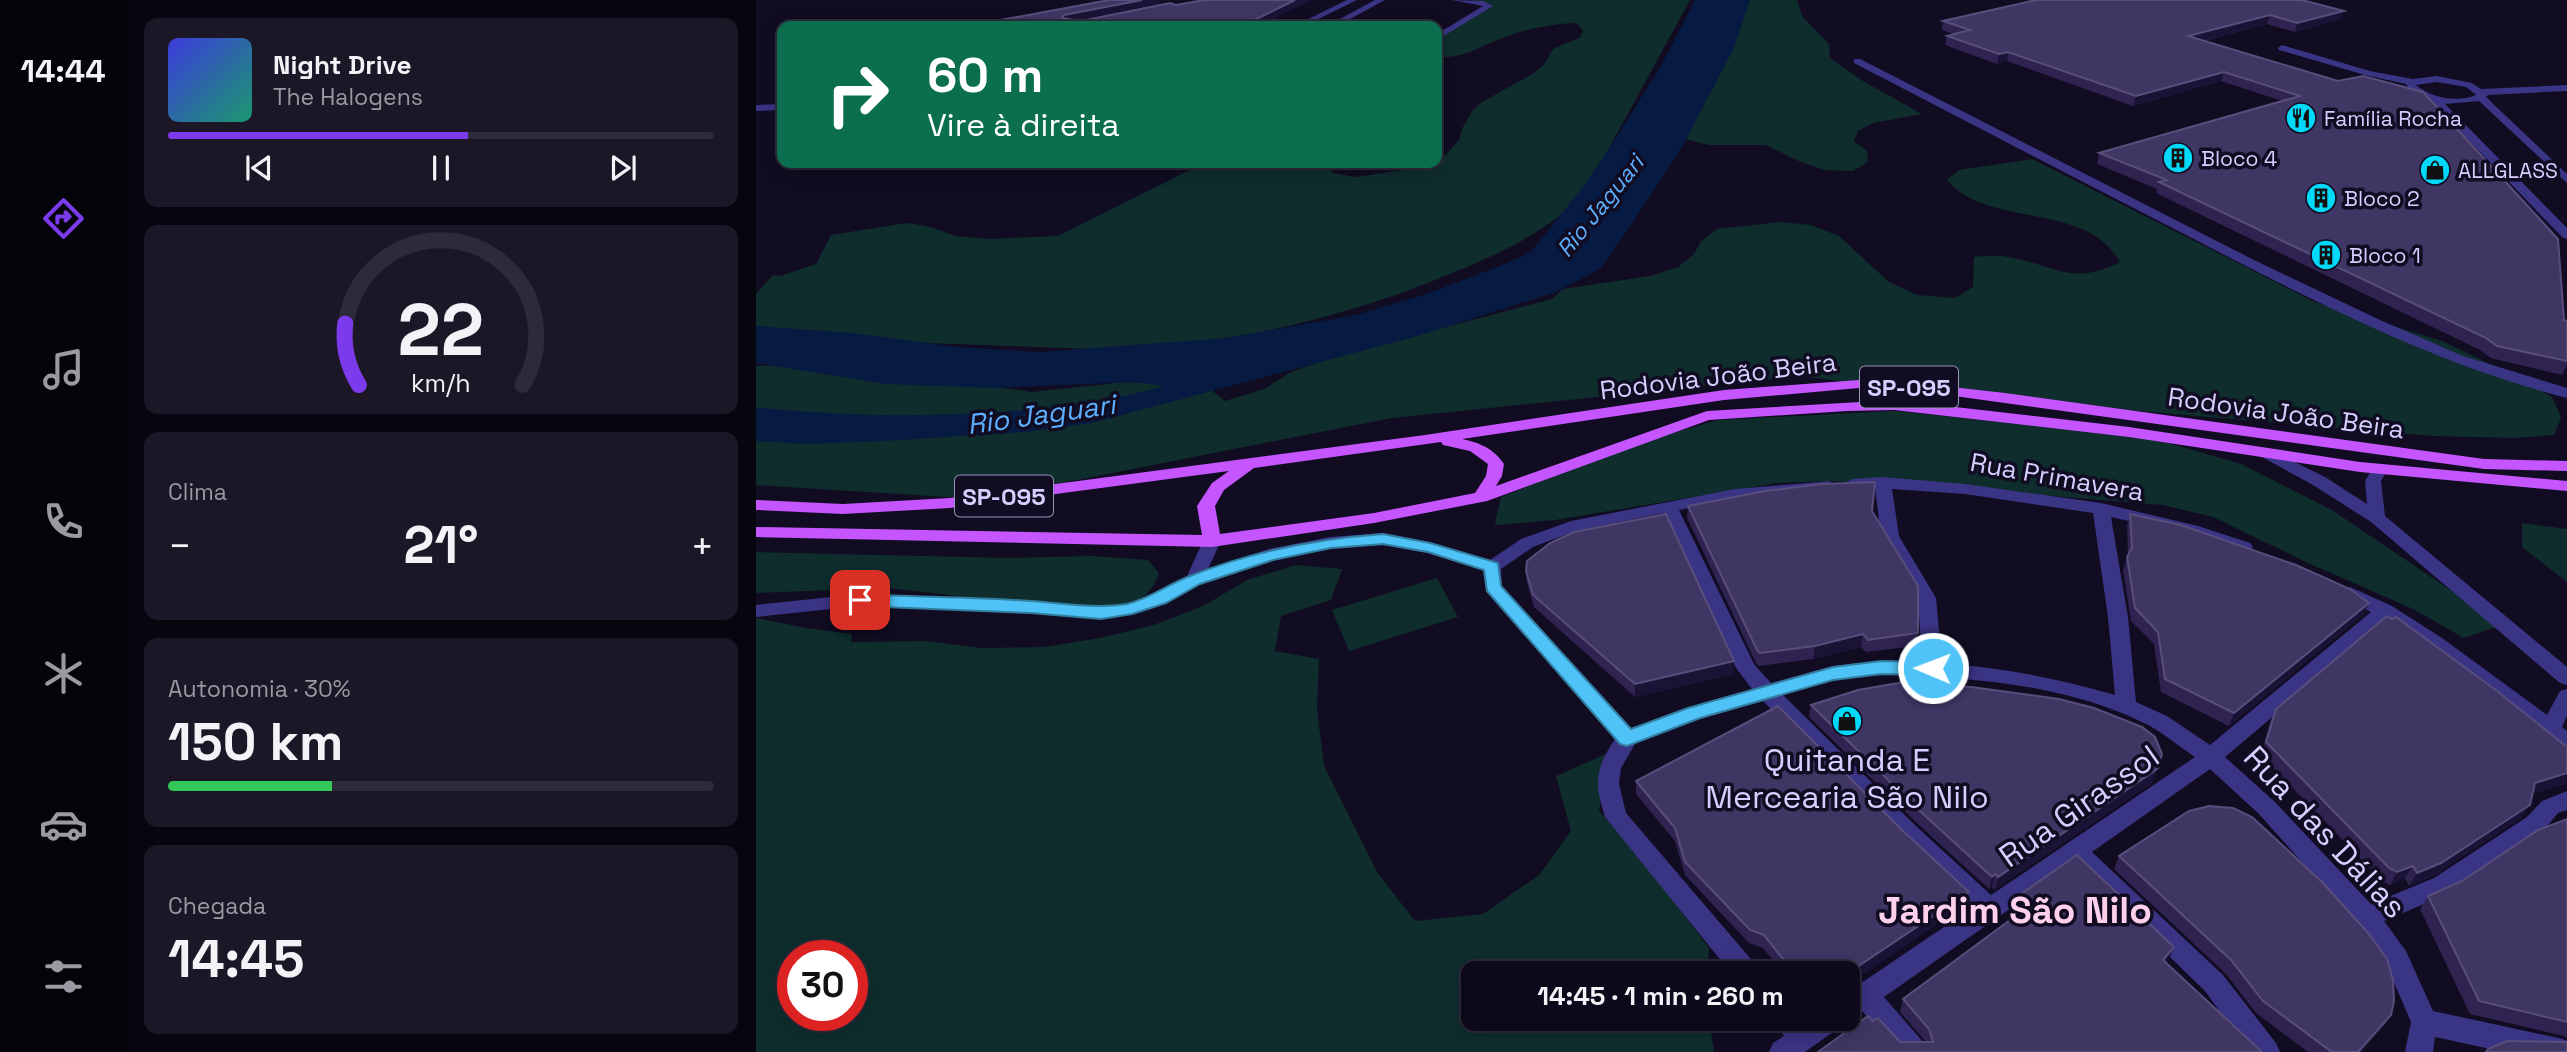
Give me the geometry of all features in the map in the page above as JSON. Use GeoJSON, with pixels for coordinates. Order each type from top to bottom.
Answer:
{"type":"FeatureCollection","features":[{"type":"Feature","properties":{"kind":"main road","name":"Rodovia João Beira"},"geometry":{"type":"LineString","coordinates":[[1250,462],[1425,440],[1724,395],[1858,384],[1925,388],[2004,398],[2484,464],[2567,466]]}},
{"type":"Feature","properties":{"kind":"main road","name":"Rodovia João Beira"},"geometry":{"type":"LineString","coordinates":[[1212,541],[1374,518],[1481,496],[1707,416],[1797,408],[1894,405],[2129,432],[2380,469],[2567,486]]}},
{"type":"Feature","properties":{"kind":"main road"},"geometry":{"type":"LineString","coordinates":[[1425,440],[1472,445],[1488,453],[1496,464],[1494,476],[1481,496]]}},
{"type":"Feature","properties":{"kind":"main road"},"geometry":{"type":"LineString","coordinates":[[1212,541],[1206,506],[1218,487],[1250,462]]}},
{"type":"Feature","properties":{"kind":"main road","name":"SP-095"},"geometry":{"type":"LineString","coordinates":[[756,505],[844,509],[950,503],[1250,462]]}},
{"type":"Feature","properties":{"kind":"main road","name":"SP-095"},"geometry":{"type":"LineString","coordinates":[[756,531],[1212,541]]}},
{"type":"Feature","properties":{"kind":"street"},"geometry":{"type":"LineString","coordinates":[[1309,21],[1353,0]]}},
{"type":"Feature","properties":{"kind":"street"},"geometry":{"type":"LineString","coordinates":[[1341,21],[1381,0]]}},
{"type":"Feature","properties":{"kind":"street"},"geometry":{"type":"LineString","coordinates":[[1442,34],[1489,6],[1456,0]]}},
{"type":"Feature","properties":{"kind":"street"},"geometry":{"type":"LineString","coordinates":[[2281,48],[2368,74],[2412,82],[2426,79],[2448,80],[2469,85],[2567,180]]}},
{"type":"Feature","properties":{"kind":"street"},"geometry":{"type":"LineString","coordinates":[[1857,61],[2151,213],[2375,323],[2458,359],[2567,393]]}},
{"type":"Feature","properties":{"kind":"street"},"geometry":{"type":"LineString","coordinates":[[2412,82],[2411,88],[2415,91],[2456,101],[2482,95],[2567,88]]}},
{"type":"Feature","properties":{"kind":"street"},"geometry":{"type":"LineString","coordinates":[[2433,97],[2567,234]]}},
{"type":"Feature","properties":{"kind":"street"},"geometry":{"type":"LineString","coordinates":[[756,108],[777,107]]}},
{"type":"Feature","properties":{"kind":"street"},"geometry":{"type":"LineString","coordinates":[[2266,453],[2319,481],[2377,518],[2567,678]]}},
{"type":"Feature","properties":{"kind":"street"},"geometry":{"type":"LineString","coordinates":[[2377,518],[2373,481],[2380,469]]}},
{"type":"Feature","properties":{"kind":"street"},"geometry":{"type":"LineString","coordinates":[[1883,482],[1890,536],[1927,598],[1933,668]]}},
{"type":"Feature","properties":{"kind":"street","name":"Rua Primavera"},"geometry":{"type":"LineString","coordinates":[[1492,567],[1527,543],[1571,526],[1770,490],[1883,482],[1956,486],[2101,508],[2194,529],[2256,551]]}},
{"type":"Feature","properties":{"kind":"street"},"geometry":{"type":"LineString","coordinates":[[1669,507],[1746,668],[1909,834],[1990,909]]}},
{"type":"Feature","properties":{"kind":"street"},"geometry":{"type":"LineString","coordinates":[[2101,508],[2118,617],[2126,706]]}},
{"type":"Feature","properties":{"kind":"street"},"geometry":{"type":"LineString","coordinates":[[756,611],[860,600],[1031,607],[1101,613],[1132,609],[1160,599],[1194,580],[1269,555],[1331,543],[1383,539],[1430,548],[1492,567],[1493,587],[1627,738],[1610,764],[1606,789],[1616,817],[1737,961]]}},
{"type":"Feature","properties":{"kind":"street"},"geometry":{"type":"LineString","coordinates":[[1194,580],[1212,541]]}},
{"type":"Feature","properties":{"kind":"street"},"geometry":{"type":"LineString","coordinates":[[2328,582],[2385,611],[2454,655],[2567,743]]}},
{"type":"Feature","properties":{"kind":"street","name":"Rua Girassol"},"geometry":{"type":"LineString","coordinates":[[1860,999],[2211,757],[2385,611]]}},
{"type":"Feature","properties":{"kind":"street","name":"Rua das Dálias"},"geometry":{"type":"LineString","coordinates":[[1627,738],[1694,713],[1833,673],[1881,668],[1933,668],[2063,687],[2126,706],[2160,722],[2211,757],[2267,808],[2367,917],[2397,959],[2424,1022]]}},
{"type":"Feature","properties":{"kind":"street"},"geometry":{"type":"LineString","coordinates":[[2550,729],[2567,696]]}},
{"type":"Feature","properties":{"kind":"street"},"geometry":{"type":"LineString","coordinates":[[2367,917],[2443,885],[2535,824],[2550,807],[2567,800]]}},
{"type":"Feature","properties":{"kind":"street"},"geometry":{"type":"LineString","coordinates":[[2076,852],[2158,927],[2216,985],[2266,1052]]}},
{"type":"Feature","properties":{"kind":"street"},"geometry":{"type":"LineString","coordinates":[[1860,1004],[1914,1052]]}},
{"type":"Feature","properties":{"kind":"street"},"geometry":{"type":"LineString","coordinates":[[2419,1052],[2424,1022],[2563,1052]]}},
{"type":"Feature","properties":{"kind":"green space"},"geometry":{"type":"Polygon","coordinates":[[[1471,0],[1690,0],[1583,196],[1539,230],[1489,257],[1416,288],[1334,314],[1251,334],[1166,346],[1124,350],[756,337],[756,294],[773,275],[780,276],[816,264],[831,235],[907,223],[931,227],[955,236],[989,239],[1058,236],[1194,168],[1329,168],[1333,173],[1356,177],[1417,168],[1442,168],[1442,159],[1459,140],[1473,110],[1482,102],[1534,73],[1545,63],[1553,49],[1581,37],[1583,30],[1576,23],[1537,28],[1509,35],[1463,54],[1442,57],[1442,34],[1487,6],[1471,0]]]}},
{"type":"Feature","properties":{"kind":"green space"},"geometry":{"type":"Polygon","coordinates":[[[1740,0],[1797,0],[1802,16],[1829,44],[1830,58],[1863,81],[1922,114],[1873,123],[1858,131],[1854,141],[1867,151],[1868,162],[1853,171],[1824,170],[1766,145],[1709,145],[1685,139],[1740,0]]]}},
{"type":"Feature","properties":{"kind":"green space"},"geometry":{"type":"Polygon","coordinates":[[[2032,159],[2315,302],[2442,341],[2513,375],[2552,397],[2561,417],[2554,435],[2514,438],[2433,436],[1924,393],[1802,376],[1392,418],[980,499],[756,485],[756,366],[823,363],[1032,392],[1126,382],[1205,385],[1225,401],[1264,389],[1291,372],[1332,357],[1552,299],[1563,289],[1650,276],[1678,267],[1694,254],[1701,241],[1717,229],[1781,222],[1811,225],[1839,236],[1889,282],[1917,295],[1955,298],[1973,287],[1974,257],[2008,257],[2075,274],[2103,269],[2120,262],[2104,243],[2084,230],[1986,205],[1965,195],[1947,180],[1959,170],[2032,159]]]}},
{"type":"Feature","properties":{"kind":"green space"},"geometry":{"type":"Polygon","coordinates":[[[1895,411],[2151,438],[2241,464],[2332,510],[2502,625],[2464,638],[2413,609],[2213,517],[2163,505],[1920,485],[1828,481],[1777,483],[1555,520],[1495,523],[1501,497],[1639,443],[1718,420],[1895,411]]]}},
{"type":"Feature","properties":{"kind":"green space"},"geometry":{"type":"Polygon","coordinates":[[[2522,523],[2567,529],[2567,582],[2522,547],[2522,523]]]}},
{"type":"Feature","properties":{"kind":"green space"},"geometry":{"type":"Polygon","coordinates":[[[756,552],[1009,558],[1093,556],[1148,560],[1159,573],[1149,591],[1136,602],[1099,612],[887,588],[756,593],[756,552]]]}},
{"type":"Feature","properties":{"kind":"green space"},"geometry":{"type":"Polygon","coordinates":[[[1296,565],[1342,569],[1331,600],[1281,616],[1275,651],[1319,659],[1317,710],[1324,766],[1377,872],[1415,921],[1483,914],[1539,875],[1571,831],[1556,776],[1608,753],[1599,811],[1632,847],[1709,948],[1708,961],[1461,961],[1461,1031],[1711,1031],[1714,1052],[756,1052],[756,618],[852,634],[851,642],[927,641],[982,648],[1044,647],[1100,638],[1154,625],[1205,605],[1247,580],[1296,565]]]}},
{"type":"Feature","properties":{"kind":"green space"},"geometry":{"type":"Polygon","coordinates":[[[1437,578],[1458,617],[1349,651],[1332,610],[1437,578]]]}},
{"type":"Feature","properties":{"kind":"water","name":"Rio Jaguari"},"geometry":{"type":"Polygon","coordinates":[[[1695,0],[1750,0],[1734,48],[1681,149],[1600,269],[1556,292],[1418,336],[1092,423],[1025,432],[884,441],[806,444],[756,441],[756,407],[856,414],[962,414],[1068,405],[1165,386],[1133,382],[996,388],[886,384],[756,363],[756,326],[852,333],[957,347],[1040,352],[1226,338],[1356,315],[1423,295],[1531,252],[1586,183],[1612,144],[1661,66],[1695,0]]]}},
{"type":"Feature","properties":{"kind":"building"},"geometry":{"type":"Polygon","coordinates":[[[1109,0],[1142,0],[1064,15],[1062,18],[1081,21],[995,21],[1109,0]]]}},
{"type":"Feature","properties":{"kind":"building"},"geometry":{"type":"Polygon","coordinates":[[[1204,0],[1295,0],[1252,21],[1081,21],[1170,3],[1176,5],[1204,0]]]}},
{"type":"Feature","properties":{"kind":"building"},"geometry":{"type":"Polygon","coordinates":[[[2036,0],[2302,0],[2344,11],[2297,23],[2270,15],[2188,36],[2338,81],[2363,76],[2423,92],[2558,239],[2564,320],[2567,321],[2567,361],[2497,346],[2486,338],[2159,182],[2167,180],[2099,153],[2300,96],[2224,72],[2136,96],[2008,52],[1999,54],[1947,36],[1970,30],[1943,21],[2036,0]]]}},
{"type":"Feature","properties":{"kind":"building"},"geometry":{"type":"Polygon","coordinates":[[[1875,482],[1872,511],[1918,586],[1918,633],[1868,640],[1863,634],[1815,646],[1760,653],[1688,506],[1765,491],[1822,484],[1875,482]]]}},
{"type":"Feature","properties":{"kind":"building"},"geometry":{"type":"Polygon","coordinates":[[[1666,514],[1734,661],[1635,684],[1533,595],[1526,571],[1527,561],[1550,543],[1574,532],[1666,514]]]}},
{"type":"Feature","properties":{"kind":"building"},"geometry":{"type":"Polygon","coordinates":[[[2130,514],[2181,525],[2296,565],[2350,589],[2369,603],[2234,713],[2165,679],[2158,632],[2135,608],[2127,557],[2132,548],[2130,514]]]}},
{"type":"Feature","properties":{"kind":"building"},"geometry":{"type":"Polygon","coordinates":[[[2387,616],[2392,619],[2396,617],[2497,691],[2567,747],[2567,773],[2535,783],[2530,805],[2441,863],[2417,873],[2413,866],[2397,872],[2389,868],[2266,742],[2276,709],[2387,616]]]}},
{"type":"Feature","properties":{"kind":"building"},"geometry":{"type":"Polygon","coordinates":[[[1904,682],[1971,687],[2059,699],[2094,708],[2142,727],[2155,737],[2162,754],[2158,768],[1998,877],[1996,874],[1992,877],[1811,705],[1858,690],[1904,682]]]}},
{"type":"Feature","properties":{"kind":"building"},"geometry":{"type":"Polygon","coordinates":[[[1778,706],[1902,830],[1969,892],[1860,965],[1860,961],[1785,961],[1764,935],[1750,930],[1685,862],[1675,828],[1636,781],[1778,706]]]}},
{"type":"Feature","properties":{"kind":"building"},"geometry":{"type":"Polygon","coordinates":[[[2209,806],[2233,808],[2252,817],[2323,883],[2369,934],[2387,959],[2393,980],[2394,1001],[2391,1015],[2358,1052],[2332,1052],[2263,1001],[2231,960],[2119,856],[2189,811],[2209,806]]]}},
{"type":"Feature","properties":{"kind":"building"},"geometry":{"type":"Polygon","coordinates":[[[2567,819],[2567,1022],[2479,1001],[2428,896],[2462,881],[2538,830],[2567,819]]]}},
{"type":"Feature","properties":{"kind":"building"},"geometry":{"type":"Polygon","coordinates":[[[2077,855],[2174,947],[2163,960],[2262,1052],[1818,1052],[1847,1031],[1860,1031],[1860,1022],[1868,1016],[1873,1021],[1878,1018],[1900,1042],[1933,1042],[1929,1029],[1903,999],[2029,906],[2018,896],[2077,855]]]}},
{"type":"Feature","properties":{"kind":"building"},"geometry":{"type":"Polygon","coordinates":[[[2508,1041],[2567,1042],[2567,1052],[2486,1052],[2508,1041]]]}},
{"type":"Feature","properties":{"kind":"place","name":"Família Rocha"},"geometry":{"type":"Point","coordinates":[2301,118]}},
{"type":"Feature","properties":{"kind":"place","name":"Bloco 4"},"geometry":{"type":"Point","coordinates":[2178,158]}},
{"type":"Feature","properties":{"kind":"place","name":"ALLGLASS"},"geometry":{"type":"Point","coordinates":[2435,170]}},
{"type":"Feature","properties":{"kind":"place","name":"Bloco 2"},"geometry":{"type":"Point","coordinates":[2321,198]}},
{"type":"Feature","properties":{"kind":"place","name":"Bloco 1"},"geometry":{"type":"Point","coordinates":[2326,255]}},
{"type":"Feature","properties":{"kind":"place","name":"Quitanda E Mercearia São Nilo"},"geometry":{"type":"Point","coordinates":[1847,721]}},
{"type":"Feature","properties":{"kind":"district","name":"Jardim São Nilo"},"geometry":{"type":"Point","coordinates":[2015,910]}},
{"type":"Feature","properties":{"kind":"route"},"geometry":{"type":"LineString","coordinates":[[860,600],[1031,607],[1101,613],[1132,609],[1160,599],[1194,580],[1269,555],[1331,543],[1383,539],[1430,548],[1492,567],[1493,587],[1627,738],[1694,713],[1833,673],[1881,668],[1933,668]]}}]}
